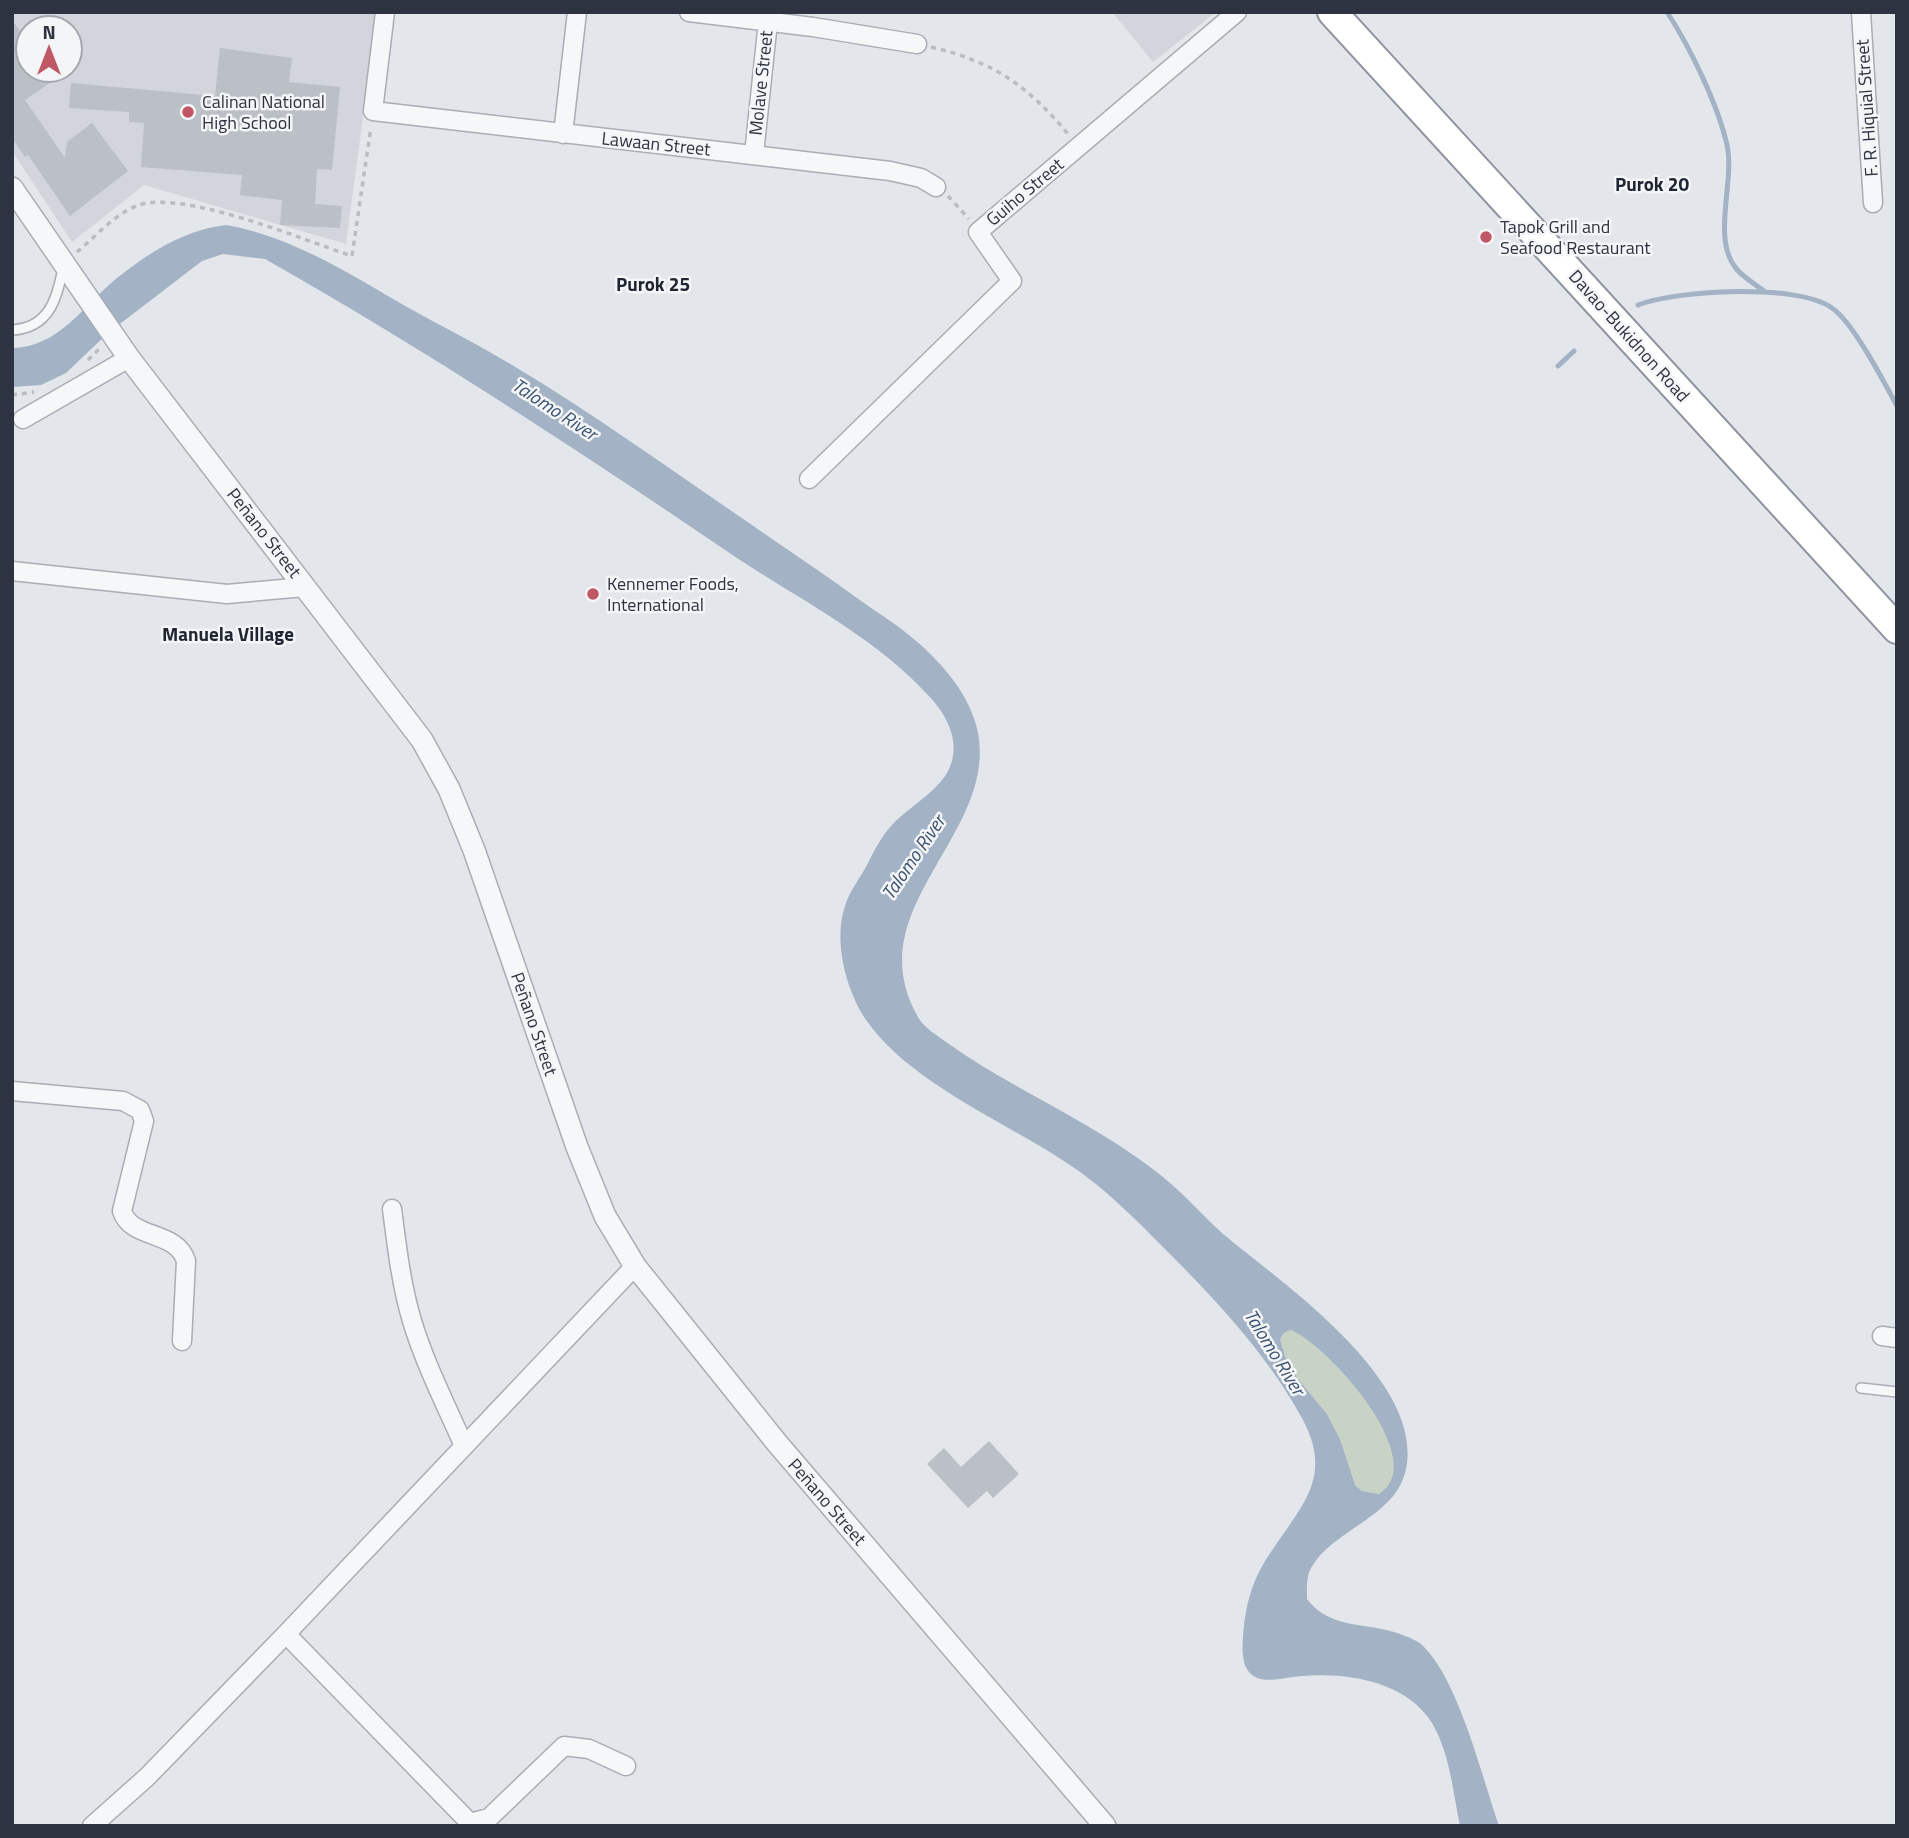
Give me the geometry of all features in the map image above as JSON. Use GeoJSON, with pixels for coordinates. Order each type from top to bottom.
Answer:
{"type":"FeatureCollection","features":[{"type":"Feature","properties":{"kind":"highway","name":"Davao-Bukidnon Road"},"geometry":{"type":"LineString","coordinates":[[1332,12],[1897,629]]}},
{"type":"Feature","properties":{"kind":"street"},"geometry":{"type":"LineString","coordinates":[[373,111],[385,12]]}},
{"type":"Feature","properties":{"kind":"street"},"geometry":{"type":"LineString","coordinates":[[563,134],[577,12]]}},
{"type":"Feature","properties":{"kind":"street"},"geometry":{"type":"LineString","coordinates":[[689,12],[768,17],[917,44]]}},
{"type":"Feature","properties":{"kind":"street","name":"Guiho Street"},"geometry":{"type":"LineString","coordinates":[[809,479],[1012,281],[978,232],[1237,12]]}},
{"type":"Feature","properties":{"kind":"street","name":"F. R. Hiquial Street"},"geometry":{"type":"LineString","coordinates":[[1861,12],[1873,203]]}},
{"type":"Feature","properties":{"kind":"street","name":"Molave Street"},"geometry":{"type":"LineString","coordinates":[[754,154],[768,17]]}},
{"type":"Feature","properties":{"kind":"street","name":"Lawaan Street"},"geometry":{"type":"LineString","coordinates":[[373,111],[898,172],[920,178],[936,187]]}},
{"type":"Feature","properties":{"kind":"street","name":"Peñano Street"},"geometry":{"type":"LineString","coordinates":[[12,188],[129,358],[422,740],[450,789],[577,1147],[605,1216],[635,1266],[776,1443],[1105,1826]]}},
{"type":"Feature","properties":{"kind":"street"},"geometry":{"type":"LineString","coordinates":[[23,419],[129,358]]}},
{"type":"Feature","properties":{"kind":"street"},"geometry":{"type":"LineString","coordinates":[[12,571],[227,594],[305,587]]}},
{"type":"Feature","properties":{"kind":"street"},"geometry":{"type":"LineString","coordinates":[[12,1091],[123,1101],[140,1110],[144,1121],[122,1211],[131,1226],[172,1242],[184,1253],[186,1261],[182,1341]]}},
{"type":"Feature","properties":{"kind":"street"},"geometry":{"type":"LineString","coordinates":[[392,1209],[400,1269],[412,1321],[432,1375],[464,1446]]}},
{"type":"Feature","properties":{"kind":"street"},"geometry":{"type":"LineString","coordinates":[[92,1826],[147,1777],[286,1634],[635,1266]]}},
{"type":"Feature","properties":{"kind":"street"},"geometry":{"type":"LineString","coordinates":[[286,1634],[470,1824],[489,1818],[565,1746],[589,1749],[626,1766]]}},
{"type":"Feature","properties":{"kind":"lane"},"geometry":{"type":"LineString","coordinates":[[12,330],[36,324],[48,313],[55,302],[64,264]]}},
{"type":"Feature","properties":{"kind":"lane"},"geometry":{"type":"LineString","coordinates":[[1861,1388],[1897,1392]]}},
{"type":"Feature","properties":{"kind":"path"},"geometry":{"type":"LineString","coordinates":[[917,44],[980,61],[1006,74],[1050,112],[1079,147]]}},
{"type":"Feature","properties":{"kind":"path"},"geometry":{"type":"LineString","coordinates":[[64,264],[123,214],[148,202],[163,201],[204,208],[352,256],[373,111]]}},
{"type":"Feature","properties":{"kind":"path"},"geometry":{"type":"LineString","coordinates":[[936,187],[953,200],[978,232]]}},
{"type":"Feature","properties":{"kind":"shaded area","name":"Calinan National High School"},"geometry":{"type":"Polygon","coordinates":[[[12,12],[377,12],[346,244],[144,185],[72,242],[12,151],[12,12]]]}},
{"type":"Feature","properties":{"kind":"shaded area"},"geometry":{"type":"Polygon","coordinates":[[[1112,12],[1216,12],[1153,62],[1112,12]]]}},
{"type":"Feature","properties":{"kind":"green space"},"geometry":{"type":"Polygon","coordinates":[[[1291,1330],[1308,1340],[1349,1380],[1369,1405],[1384,1431],[1393,1456],[1393,1478],[1380,1494],[1362,1491],[1354,1484],[1340,1439],[1327,1414],[1298,1379],[1285,1356],[1280,1339],[1284,1333],[1291,1330]]]}},
{"type":"Feature","properties":{"kind":"water","name":"Talomo River"},"geometry":{"type":"Polygon","coordinates":[[[226,225],[250,230],[297,247],[342,269],[517,368],[635,445],[890,621],[915,640],[945,670],[962,694],[974,719],[978,733],[978,770],[968,806],[915,907],[904,942],[904,978],[918,1017],[932,1032],[965,1055],[1095,1131],[1150,1167],[1223,1234],[1310,1305],[1369,1365],[1391,1397],[1405,1430],[1407,1463],[1402,1481],[1393,1496],[1321,1554],[1311,1568],[1307,1599],[1316,1609],[1338,1621],[1388,1630],[1424,1647],[1437,1663],[1459,1706],[1499,1826],[1460,1826],[1443,1747],[1432,1723],[1406,1696],[1370,1681],[1351,1677],[1311,1675],[1264,1679],[1253,1676],[1247,1669],[1243,1642],[1250,1595],[1260,1570],[1307,1496],[1314,1478],[1315,1459],[1311,1437],[1299,1413],[1238,1326],[1142,1226],[1081,1172],[932,1082],[885,1043],[859,1008],[843,965],[840,934],[845,906],[884,834],[937,786],[950,767],[953,738],[938,706],[883,654],[834,619],[503,403],[385,329],[265,259],[223,254],[202,261],[108,333],[66,373],[41,385],[12,387],[12,348],[43,341],[57,333],[142,259],[182,237],[226,225]],[[1291,1330],[1284,1333],[1280,1339],[1285,1356],[1298,1379],[1327,1414],[1340,1439],[1355,1485],[1362,1491],[1379,1494],[1392,1478],[1393,1456],[1384,1431],[1369,1405],[1349,1380],[1308,1340],[1291,1330]]]}},
{"type":"Feature","properties":{"kind":"building"},"geometry":{"type":"Polygon","coordinates":[[[12,20],[14,84],[48,84],[25,100],[65,158],[67,142],[92,123],[128,171],[70,216],[28,155],[25,157],[12,138],[12,20]]]}},
{"type":"Feature","properties":{"kind":"building"},"geometry":{"type":"Polygon","coordinates":[[[220,48],[292,58],[289,82],[340,87],[332,170],[317,169],[315,204],[342,206],[340,228],[280,225],[282,200],[240,195],[242,175],[141,167],[144,123],[129,122],[129,112],[69,108],[71,84],[215,96],[220,48]]]}},
{"type":"Feature","properties":{"kind":"building"},"geometry":{"type":"Polygon","coordinates":[[[989,1441],[1019,1474],[993,1498],[987,1491],[968,1508],[927,1464],[944,1448],[961,1467],[989,1441]]]}},
{"type":"Feature","properties":{"kind":"waterway"},"geometry":{"type":"LineString","coordinates":[[1667,12],[1702,77],[1723,129],[1729,159],[1724,225],[1728,255],[1744,277],[1764,291]]}},
{"type":"Feature","properties":{"kind":"waterway"},"geometry":{"type":"LineString","coordinates":[[1638,305],[1680,296],[1736,292],[1766,292],[1815,300],[1832,308],[1849,326],[1868,353],[1897,406]]}},
{"type":"Feature","properties":{"kind":"waterway"},"geometry":{"type":"LineString","coordinates":[[1558,366],[1574,351]]}},
{"type":"Feature","properties":{"kind":"place","name":"Calinan National High School"},"geometry":{"type":"Point","coordinates":[188,112]}},
{"type":"Feature","properties":{"kind":"place","name":"Tapok Grill and Seafood Restaurant"},"geometry":{"type":"Point","coordinates":[1486,237]}},
{"type":"Feature","properties":{"kind":"place","name":"Kennemer Foods, International"},"geometry":{"type":"Point","coordinates":[593,594]}},
{"type":"Feature","properties":{"kind":"district","name":"Purok 20"},"geometry":{"type":"Point","coordinates":[1652,184]}},
{"type":"Feature","properties":{"kind":"district","name":"Purok 25"},"geometry":{"type":"Point","coordinates":[653,284]}},
{"type":"Feature","properties":{"kind":"district","name":"Manuela Village"},"geometry":{"type":"Point","coordinates":[228,634]}}]}
